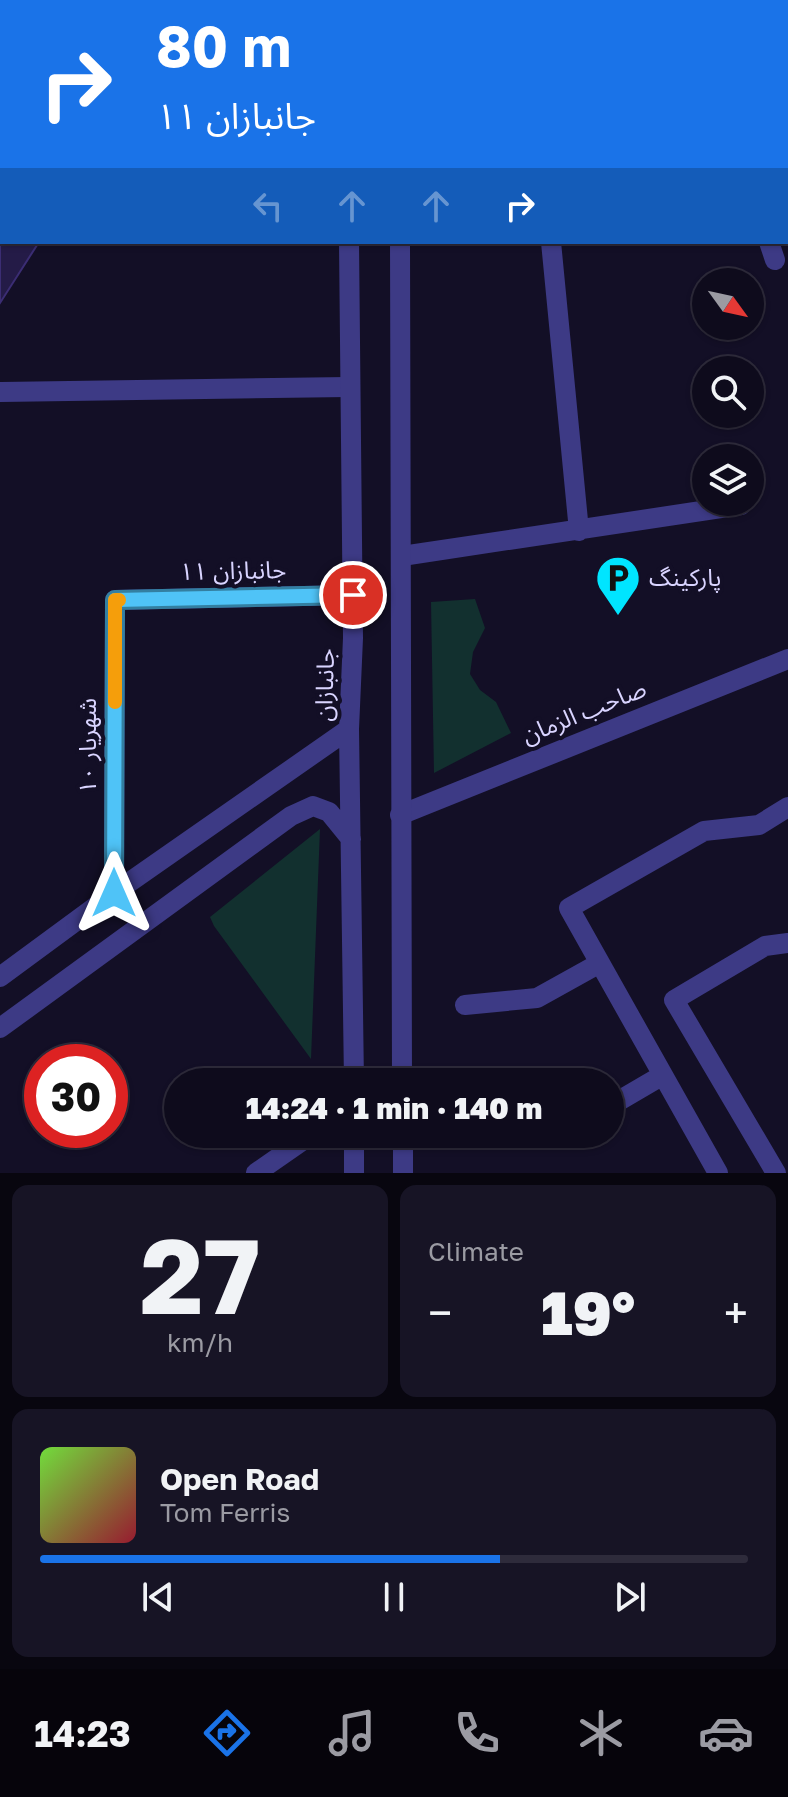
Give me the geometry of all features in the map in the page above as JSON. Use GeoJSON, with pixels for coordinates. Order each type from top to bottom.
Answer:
{"type":"FeatureCollection","features":[{"type":"Feature","properties":{"kind":"street","name":"جانبازان"},"geometry":{"type":"LineString","coordinates":[[349,244],[348,387],[353,595],[349,729],[354,1068]]}},
{"type":"Feature","properties":{"kind":"street"},"geometry":{"type":"LineString","coordinates":[[400,244],[402,1068]]}},
{"type":"Feature","properties":{"kind":"street"},"geometry":{"type":"LineString","coordinates":[[551,244],[579,531]]}},
{"type":"Feature","properties":{"kind":"street"},"geometry":{"type":"LineString","coordinates":[[1,392],[348,387]]}},
{"type":"Feature","properties":{"kind":"street"},"geometry":{"type":"LineString","coordinates":[[402,556],[692,513]]}},
{"type":"Feature","properties":{"kind":"street","name":"۱۱ جانبازان"},"geometry":{"type":"LineString","coordinates":[[115,600],[353,595]]}},
{"type":"Feature","properties":{"kind":"street","name":"شهریار ۱۰"},"geometry":{"type":"LineString","coordinates":[[114,893],[115,600]]}},
{"type":"Feature","properties":{"kind":"street","name":"صاحب الزمان"},"geometry":{"type":"LineString","coordinates":[[400,815],[788,659]]}},
{"type":"Feature","properties":{"kind":"street"},"geometry":{"type":"LineString","coordinates":[[0,977],[114,893],[349,729]]}},
{"type":"Feature","properties":{"kind":"street"},"geometry":{"type":"LineString","coordinates":[[0,1028],[291,816],[313,806],[329,812],[351,839]]}},
{"type":"Feature","properties":{"kind":"street"},"geometry":{"type":"LineString","coordinates":[[718,1173],[569,908],[704,831],[759,825],[788,807]]}},
{"type":"Feature","properties":{"kind":"street"},"geometry":{"type":"LineString","coordinates":[[776,1173],[674,1000],[765,946],[788,943]]}},
{"type":"Feature","properties":{"kind":"street"},"geometry":{"type":"LineString","coordinates":[[465,1005],[537,998],[600,963]]}},
{"type":"Feature","properties":{"kind":"street"},"geometry":{"type":"LineString","coordinates":[[624,1098],[663,1075]]}},
{"type":"Feature","properties":{"kind":"street"},"geometry":{"type":"LineString","coordinates":[[256,1173],[292,1148]]}},
{"type":"Feature","properties":{"kind":"street"},"geometry":{"type":"LineString","coordinates":[[354,1148],[354,1173]]}},
{"type":"Feature","properties":{"kind":"street"},"geometry":{"type":"LineString","coordinates":[[403,1148],[403,1173]]}},
{"type":"Feature","properties":{"kind":"green space"},"geometry":{"type":"Polygon","coordinates":[[[475,599],[485,628],[473,652],[470,674],[480,690],[496,702],[511,733],[434,773],[431,602],[475,599]]]}},
{"type":"Feature","properties":{"kind":"green space"},"geometry":{"type":"Polygon","coordinates":[[[320,829],[311,1059],[210,917],[320,829]]]}},
{"type":"Feature","properties":{"kind":"building"},"geometry":{"type":"Polygon","coordinates":[[[0,244],[38,244],[0,303],[0,244]]]}},
{"type":"Feature","properties":{"kind":"slow traffic"},"geometry":{"type":"LineString","coordinates":[[115,702],[115,600],[119,600]]}},
{"type":"Feature","properties":{"kind":"place","name":"پارکینگ"},"geometry":{"type":"Point","coordinates":[618,617]}},
{"type":"Feature","properties":{"kind":"route"},"geometry":{"type":"LineString","coordinates":[[114,893],[115,600],[353,595]]}}]}
